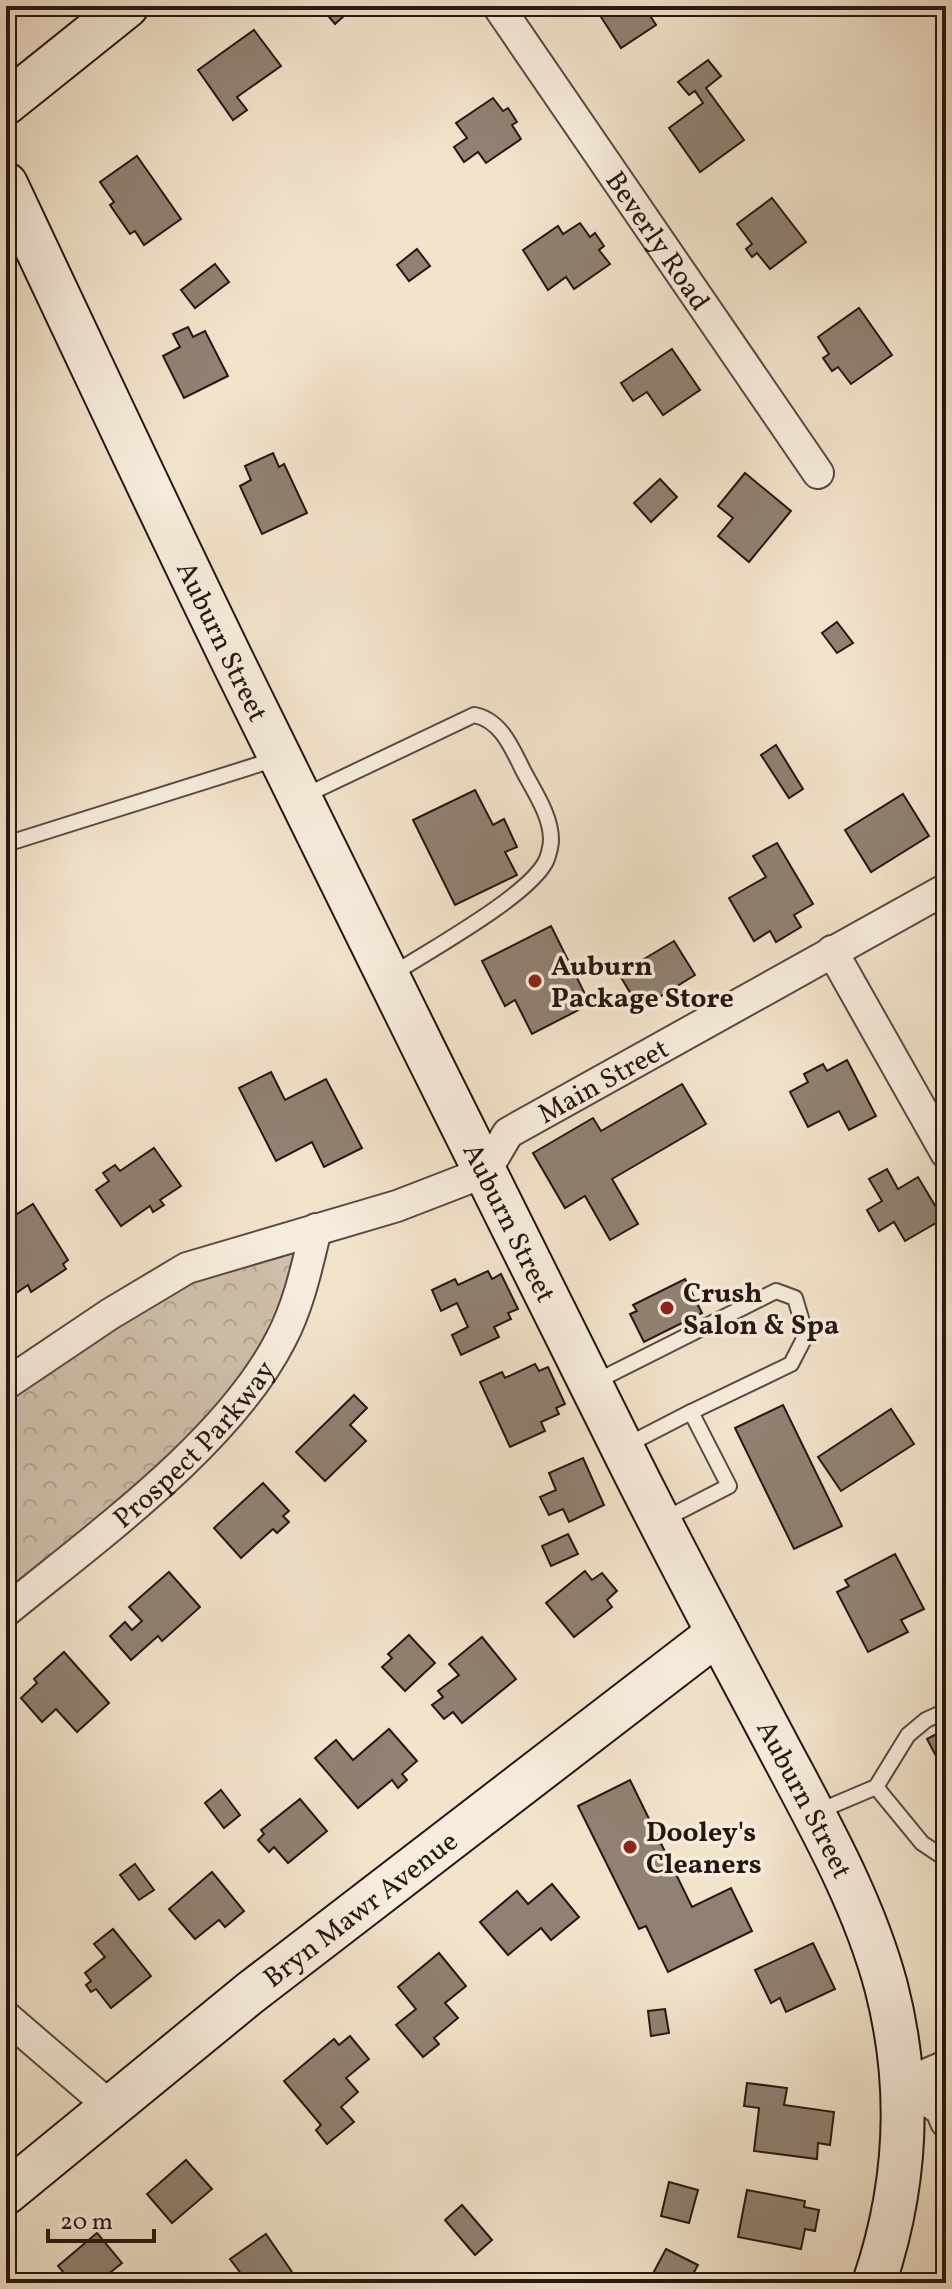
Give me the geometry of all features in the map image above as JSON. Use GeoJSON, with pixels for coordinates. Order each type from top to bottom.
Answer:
{"type":"FeatureCollection","features":[{"type":"Feature","properties":{"kind":"main road"},"geometry":{"type":"LineString","coordinates":[[6,103],[127,6]]}},
{"type":"Feature","properties":{"kind":"main road","name":"Auburn Street"},"geometry":{"type":"LineString","coordinates":[[6,184],[280,758],[659,1522],[844,1875],[873,1945],[887,1990],[904,2084],[899,2181],[890,2230],[874,2283]]}},
{"type":"Feature","properties":{"kind":"main road","name":"Bryn Mawr Avenue"},"geometry":{"type":"LineString","coordinates":[[6,2193],[250,1993],[718,1633]]}},
{"type":"Feature","properties":{"kind":"street","name":"Beverly Road"},"geometry":{"type":"LineString","coordinates":[[498,6],[818,473]]}},
{"type":"Feature","properties":{"kind":"street","name":"Main Street"},"geometry":{"type":"LineString","coordinates":[[485,1172],[508,1133],[946,889]]}},
{"type":"Feature","properties":{"kind":"street"},"geometry":{"type":"LineString","coordinates":[[832,951],[946,1153]]}},
{"type":"Feature","properties":{"kind":"street"},"geometry":{"type":"LineString","coordinates":[[6,1384],[175,1273],[223,1255],[397,1206],[485,1172]]}},
{"type":"Feature","properties":{"kind":"street","name":"Prospect Parkway"},"geometry":{"type":"LineString","coordinates":[[6,1611],[166,1479],[227,1415],[282,1339],[296,1303],[316,1229]]}},
{"type":"Feature","properties":{"kind":"street"},"geometry":{"type":"LineString","coordinates":[[6,2017],[112,2108]]}},
{"type":"Feature","properties":{"kind":"street"},"geometry":{"type":"LineString","coordinates":[[904,2084],[946,2066]]}},
{"type":"Feature","properties":{"kind":"street"},"geometry":{"type":"LineString","coordinates":[[904,2084],[941,2110],[946,2122]]}},
{"type":"Feature","properties":{"kind":"lane"},"geometry":{"type":"LineString","coordinates":[[300,798],[474,715],[483,717],[505,735],[546,813],[552,841],[546,862],[531,881],[509,899],[388,977]]}},
{"type":"Feature","properties":{"kind":"lane"},"geometry":{"type":"LineString","coordinates":[[6,844],[280,758]]}},
{"type":"Feature","properties":{"kind":"lane"},"geometry":{"type":"LineString","coordinates":[[591,1384],[776,1291],[795,1298],[806,1335],[791,1364],[622,1447]]}},
{"type":"Feature","properties":{"kind":"lane"},"geometry":{"type":"LineString","coordinates":[[659,1522],[729,1486],[691,1412]]}},
{"type":"Feature","properties":{"kind":"lane"},"geometry":{"type":"LineString","coordinates":[[813,1814],[876,1787],[908,1735],[926,1720],[946,1711]]}},
{"type":"Feature","properties":{"kind":"lane"},"geometry":{"type":"LineString","coordinates":[[876,1787],[922,1843],[946,1859]]}},
{"type":"Feature","properties":{"kind":"green space"},"geometry":{"type":"Polygon","coordinates":[[[316,1229],[266,1365],[6,1611],[6,1387],[187,1268],[316,1229]]]}},
{"type":"Feature","properties":{"kind":"building"},"geometry":{"type":"Polygon","coordinates":[[[320,6],[355,6],[335,24],[320,6]]]}},
{"type":"Feature","properties":{"kind":"building"},"geometry":{"type":"Polygon","coordinates":[[[594,6],[644,6],[656,25],[621,48],[594,6]]]}},
{"type":"Feature","properties":{"kind":"building"},"geometry":{"type":"Polygon","coordinates":[[[254,30],[281,66],[237,97],[247,110],[233,120],[198,70],[254,30]]]}},
{"type":"Feature","properties":{"kind":"building"},"geometry":{"type":"Polygon","coordinates":[[[708,60],[721,76],[706,88],[744,140],[700,172],[669,128],[703,103],[695,91],[689,95],[678,82],[708,60]]]}},
{"type":"Feature","properties":{"kind":"building"},"geometry":{"type":"Polygon","coordinates":[[[493,98],[503,111],[508,108],[517,122],[512,125],[521,139],[486,163],[478,152],[464,162],[454,147],[467,138],[456,123],[493,98]]]}},
{"type":"Feature","properties":{"kind":"building"},"geometry":{"type":"Polygon","coordinates":[[[137,156],[181,219],[144,245],[135,231],[130,234],[110,205],[114,202],[100,182],[137,156]]]}},
{"type":"Feature","properties":{"kind":"building"},"geometry":{"type":"Polygon","coordinates":[[[772,198],[806,242],[770,269],[757,253],[752,257],[746,249],[752,244],[737,224],[772,198]]]}},
{"type":"Feature","properties":{"kind":"building"},"geometry":{"type":"Polygon","coordinates":[[[580,223],[590,237],[595,233],[604,246],[599,250],[610,264],[574,289],[566,277],[548,290],[523,250],[558,226],[563,234],[580,223]]]}},
{"type":"Feature","properties":{"kind":"building"},"geometry":{"type":"Polygon","coordinates":[[[417,249],[430,266],[409,281],[397,265],[417,249]]]}},
{"type":"Feature","properties":{"kind":"building"},"geometry":{"type":"Polygon","coordinates":[[[215,264],[229,282],[195,308],[181,290],[215,264]]]}},
{"type":"Feature","properties":{"kind":"building"},"geometry":{"type":"Polygon","coordinates":[[[859,308],[892,355],[851,384],[838,367],[832,371],[823,358],[829,354],[818,337],[859,308]]]}},
{"type":"Feature","properties":{"kind":"building"},"geometry":{"type":"Polygon","coordinates":[[[188,327],[193,337],[205,331],[228,376],[184,398],[163,356],[180,347],[173,334],[188,327]]]}},
{"type":"Feature","properties":{"kind":"building"},"geometry":{"type":"Polygon","coordinates":[[[672,349],[700,390],[663,415],[647,392],[633,401],[621,383],[672,349]]]}},
{"type":"Feature","properties":{"kind":"building"},"geometry":{"type":"Polygon","coordinates":[[[273,453],[279,467],[284,464],[307,513],[262,534],[240,486],[251,480],[245,466],[273,453]]]}},
{"type":"Feature","properties":{"kind":"building"},"geometry":{"type":"Polygon","coordinates":[[[745,473],[791,511],[749,562],[718,536],[733,518],[718,506],[745,473]]]}},
{"type":"Feature","properties":{"kind":"building"},"geometry":{"type":"Polygon","coordinates":[[[660,479],[677,497],[651,522],[634,503],[660,479]]]}},
{"type":"Feature","properties":{"kind":"building"},"geometry":{"type":"Polygon","coordinates":[[[837,622],[853,643],[837,653],[822,633],[837,622]]]}},
{"type":"Feature","properties":{"kind":"building"},"geometry":{"type":"Polygon","coordinates":[[[776,745],[803,789],[789,798],[761,755],[776,745]]]}},
{"type":"Feature","properties":{"kind":"building"},"geometry":{"type":"Polygon","coordinates":[[[475,790],[493,825],[504,819],[517,847],[505,852],[517,875],[455,905],[413,820],[475,790]]]}},
{"type":"Feature","properties":{"kind":"building"},"geometry":{"type":"Polygon","coordinates":[[[903,794],[929,836],[871,872],[845,830],[903,794]]]}},
{"type":"Feature","properties":{"kind":"building"},"geometry":{"type":"Polygon","coordinates":[[[777,843],[813,904],[794,915],[801,927],[776,942],[770,931],[754,941],[729,898],[766,877],[753,856],[777,843]]]}},
{"type":"Feature","properties":{"kind":"building","name":"Auburn Package Store"},"geometry":{"type":"Polygon","coordinates":[[[551,926],[590,1004],[532,1034],[515,1000],[505,1006],[482,961],[551,926]]]}},
{"type":"Feature","properties":{"kind":"building"},"geometry":{"type":"Polygon","coordinates":[[[674,941],[695,975],[640,1009],[619,974],[674,941]]]}},
{"type":"Feature","properties":{"kind":"building"},"geometry":{"type":"Polygon","coordinates":[[[847,1060],[876,1116],[849,1130],[839,1111],[808,1127],[790,1092],[808,1082],[804,1074],[823,1064],[827,1071],[847,1060]]]}},
{"type":"Feature","properties":{"kind":"building"},"geometry":{"type":"Polygon","coordinates":[[[271,1072],[285,1100],[326,1079],[362,1148],[324,1167],[312,1142],[276,1161],[239,1088],[271,1072]]]}},
{"type":"Feature","properties":{"kind":"building"},"geometry":{"type":"Polygon","coordinates":[[[682,1084],[706,1124],[612,1179],[638,1224],[610,1240],[585,1196],[565,1208],[533,1153],[593,1118],[601,1131],[682,1084]]]}},
{"type":"Feature","properties":{"kind":"building"},"geometry":{"type":"Polygon","coordinates":[[[154,1148],[181,1186],[160,1200],[164,1205],[153,1212],[150,1206],[121,1226],[96,1190],[109,1181],[103,1173],[115,1165],[120,1171],[154,1148]]]}},
{"type":"Feature","properties":{"kind":"building"},"geometry":{"type":"Polygon","coordinates":[[[887,1169],[898,1189],[918,1177],[943,1219],[905,1241],[894,1222],[879,1231],[867,1210],[882,1201],[869,1179],[887,1169]]]}},
{"type":"Feature","properties":{"kind":"building"},"geometry":{"type":"Polygon","coordinates":[[[33,1204],[68,1260],[63,1264],[66,1269],[31,1292],[28,1285],[9,1298],[12,1303],[6,1307],[6,1221],[33,1204]]]}},
{"type":"Feature","properties":{"kind":"building"},"geometry":{"type":"Polygon","coordinates":[[[488,1271],[492,1279],[501,1274],[518,1309],[508,1313],[511,1319],[494,1327],[499,1337],[461,1355],[452,1335],[468,1327],[457,1303],[441,1311],[432,1290],[455,1279],[458,1285],[488,1271]]]}},
{"type":"Feature","properties":{"kind":"building","name":"Crush Salon & Spa"},"geometry":{"type":"Polygon","coordinates":[[[685,1279],[702,1313],[644,1342],[630,1314],[637,1311],[633,1305],[685,1279]]]}},
{"type":"Feature","properties":{"kind":"building"},"geometry":{"type":"Polygon","coordinates":[[[535,1364],[539,1371],[548,1367],[565,1404],[556,1408],[559,1414],[541,1422],[545,1431],[510,1447],[480,1382],[502,1372],[505,1378],[535,1364]]]}},
{"type":"Feature","properties":{"kind":"building"},"geometry":{"type":"Polygon","coordinates":[[[354,1395],[367,1408],[350,1425],[366,1441],[325,1481],[296,1452],[354,1395]]]}},
{"type":"Feature","properties":{"kind":"building"},"geometry":{"type":"Polygon","coordinates":[[[783,1405],[842,1526],[794,1549],[735,1428],[783,1405]]]}},
{"type":"Feature","properties":{"kind":"building"},"geometry":{"type":"Polygon","coordinates":[[[891,1409],[914,1444],[841,1491],[818,1457],[891,1409]]]}},
{"type":"Feature","properties":{"kind":"building"},"geometry":{"type":"Polygon","coordinates":[[[583,1458],[604,1505],[569,1522],[563,1509],[549,1515],[540,1497],[556,1490],[549,1473],[583,1458]]]}},
{"type":"Feature","properties":{"kind":"building"},"geometry":{"type":"Polygon","coordinates":[[[946,1467],[946,1491],[937,1472],[946,1467]]]}},
{"type":"Feature","properties":{"kind":"building"},"geometry":{"type":"Polygon","coordinates":[[[263,1483],[289,1511],[283,1516],[289,1522],[277,1533],[273,1529],[241,1558],[214,1528],[263,1483]]]}},
{"type":"Feature","properties":{"kind":"building"},"geometry":{"type":"Polygon","coordinates":[[[568,1534],[578,1554],[551,1566],[542,1546],[568,1534]]]}},
{"type":"Feature","properties":{"kind":"building"},"geometry":{"type":"Polygon","coordinates":[[[895,1554],[924,1609],[901,1620],[908,1632],[868,1652],[837,1592],[849,1586],[845,1580],[895,1554]]]}},
{"type":"Feature","properties":{"kind":"building"},"geometry":{"type":"Polygon","coordinates":[[[585,1571],[592,1580],[602,1573],[617,1591],[607,1600],[612,1607],[574,1637],[546,1603],[585,1571]]]}},
{"type":"Feature","properties":{"kind":"building"},"geometry":{"type":"Polygon","coordinates":[[[169,1572],[200,1607],[162,1641],[158,1636],[131,1660],[110,1636],[125,1622],[132,1630],[142,1621],[129,1607],[169,1572]]]}},
{"type":"Feature","properties":{"kind":"building"},"geometry":{"type":"Polygon","coordinates":[[[409,1635],[435,1663],[405,1691],[382,1667],[392,1658],[388,1654],[409,1635]]]}},
{"type":"Feature","properties":{"kind":"building"},"geometry":{"type":"Polygon","coordinates":[[[482,1637],[516,1679],[462,1723],[453,1712],[444,1719],[432,1705],[443,1697],[438,1691],[459,1675],[449,1664],[482,1637]]]}},
{"type":"Feature","properties":{"kind":"building"},"geometry":{"type":"Polygon","coordinates":[[[64,1652],[109,1703],[77,1732],[56,1709],[42,1722],[21,1698],[37,1683],[34,1679],[64,1652]]]}},
{"type":"Feature","properties":{"kind":"building"},"geometry":{"type":"Polygon","coordinates":[[[389,1729],[417,1761],[402,1774],[407,1780],[398,1788],[392,1780],[358,1808],[315,1758],[336,1740],[353,1760],[389,1729]]]}},
{"type":"Feature","properties":{"kind":"building"},"geometry":{"type":"Polygon","coordinates":[[[946,1729],[946,1775],[927,1739],[946,1729]]]}},
{"type":"Feature","properties":{"kind":"building","name":"Dooley's Cleaners"},"geometry":{"type":"Polygon","coordinates":[[[630,1780],[692,1907],[731,1888],[752,1931],[668,1972],[646,1926],[639,1929],[578,1806],[630,1780]]]}},
{"type":"Feature","properties":{"kind":"building"},"geometry":{"type":"Polygon","coordinates":[[[946,1780],[946,1800],[938,1785],[946,1780]]]}},
{"type":"Feature","properties":{"kind":"building"},"geometry":{"type":"Polygon","coordinates":[[[221,1790],[240,1815],[224,1828],[205,1803],[221,1790]]]}},
{"type":"Feature","properties":{"kind":"building"},"geometry":{"type":"Polygon","coordinates":[[[300,1799],[327,1831],[288,1863],[274,1847],[269,1852],[258,1840],[264,1834],[261,1830],[300,1799]]]}},
{"type":"Feature","properties":{"kind":"building"},"geometry":{"type":"Polygon","coordinates":[[[135,1864],[154,1890],[139,1900],[120,1875],[135,1864]]]}},
{"type":"Feature","properties":{"kind":"building"},"geometry":{"type":"Polygon","coordinates":[[[212,1872],[244,1911],[225,1927],[219,1920],[195,1939],[169,1909],[212,1872]]]}},
{"type":"Feature","properties":{"kind":"building"},"geometry":{"type":"Polygon","coordinates":[[[552,1884],[579,1917],[551,1940],[541,1928],[508,1955],[480,1922],[517,1891],[528,1904],[552,1884]]]}},
{"type":"Feature","properties":{"kind":"building"},"geometry":{"type":"Polygon","coordinates":[[[113,1929],[151,1976],[111,2008],[96,1989],[91,1992],[86,1985],[91,1981],[85,1973],[105,1957],[94,1944],[113,1929]]]}},
{"type":"Feature","properties":{"kind":"building"},"geometry":{"type":"Polygon","coordinates":[[[813,1943],[835,1989],[786,2012],[780,1998],[771,2003],[755,1970],[813,1943]]]}},
{"type":"Feature","properties":{"kind":"building"},"geometry":{"type":"Polygon","coordinates":[[[439,1953],[466,1986],[445,2003],[458,2018],[434,2038],[439,2044],[423,2057],[396,2025],[416,2009],[398,1987],[439,1953]]]}},
{"type":"Feature","properties":{"kind":"building"},"geometry":{"type":"Polygon","coordinates":[[[665,2009],[669,2033],[651,2036],[648,2011],[665,2009]]]}},
{"type":"Feature","properties":{"kind":"building"},"geometry":{"type":"Polygon","coordinates":[[[350,2036],[369,2059],[346,2078],[358,2092],[341,2107],[354,2122],[327,2144],[316,2130],[321,2125],[284,2081],[334,2039],[339,2045],[350,2036]]]}},
{"type":"Feature","properties":{"kind":"building"},"geometry":{"type":"Polygon","coordinates":[[[747,2083],[787,2088],[784,2105],[834,2112],[830,2145],[818,2143],[817,2159],[754,2151],[759,2108],[744,2106],[747,2083]]]}},
{"type":"Feature","properties":{"kind":"building"},"geometry":{"type":"Polygon","coordinates":[[[186,2160],[212,2189],[172,2223],[147,2194],[186,2160]]]}},
{"type":"Feature","properties":{"kind":"building"},"geometry":{"type":"Polygon","coordinates":[[[669,2182],[698,2190],[689,2223],[661,2216],[669,2182]]]}},
{"type":"Feature","properties":{"kind":"building"},"geometry":{"type":"Polygon","coordinates":[[[747,2190],[805,2201],[804,2207],[819,2210],[815,2231],[805,2229],[801,2249],[738,2237],[747,2190]]]}},
{"type":"Feature","properties":{"kind":"building"},"geometry":{"type":"Polygon","coordinates":[[[462,2205],[492,2240],[475,2255],[445,2220],[462,2205]]]}},
{"type":"Feature","properties":{"kind":"building"},"geometry":{"type":"Polygon","coordinates":[[[97,2233],[122,2263],[97,2283],[72,2283],[58,2266],[97,2233]]]}},
{"type":"Feature","properties":{"kind":"building"},"geometry":{"type":"Polygon","coordinates":[[[266,2234],[292,2272],[277,2283],[248,2283],[230,2259],[266,2234]]]}},
{"type":"Feature","properties":{"kind":"building"},"geometry":{"type":"Polygon","coordinates":[[[666,2249],[698,2265],[688,2283],[658,2283],[650,2279],[666,2249]]]}},
{"type":"Feature","properties":{"kind":"place","name":"Auburn Package Store"},"geometry":{"type":"Point","coordinates":[535,981]}},
{"type":"Feature","properties":{"kind":"place","name":"Crush Salon & Spa"},"geometry":{"type":"Point","coordinates":[667,1308]}},
{"type":"Feature","properties":{"kind":"place","name":"Dooley's Cleaners"},"geometry":{"type":"Point","coordinates":[630,1847]}}]}
